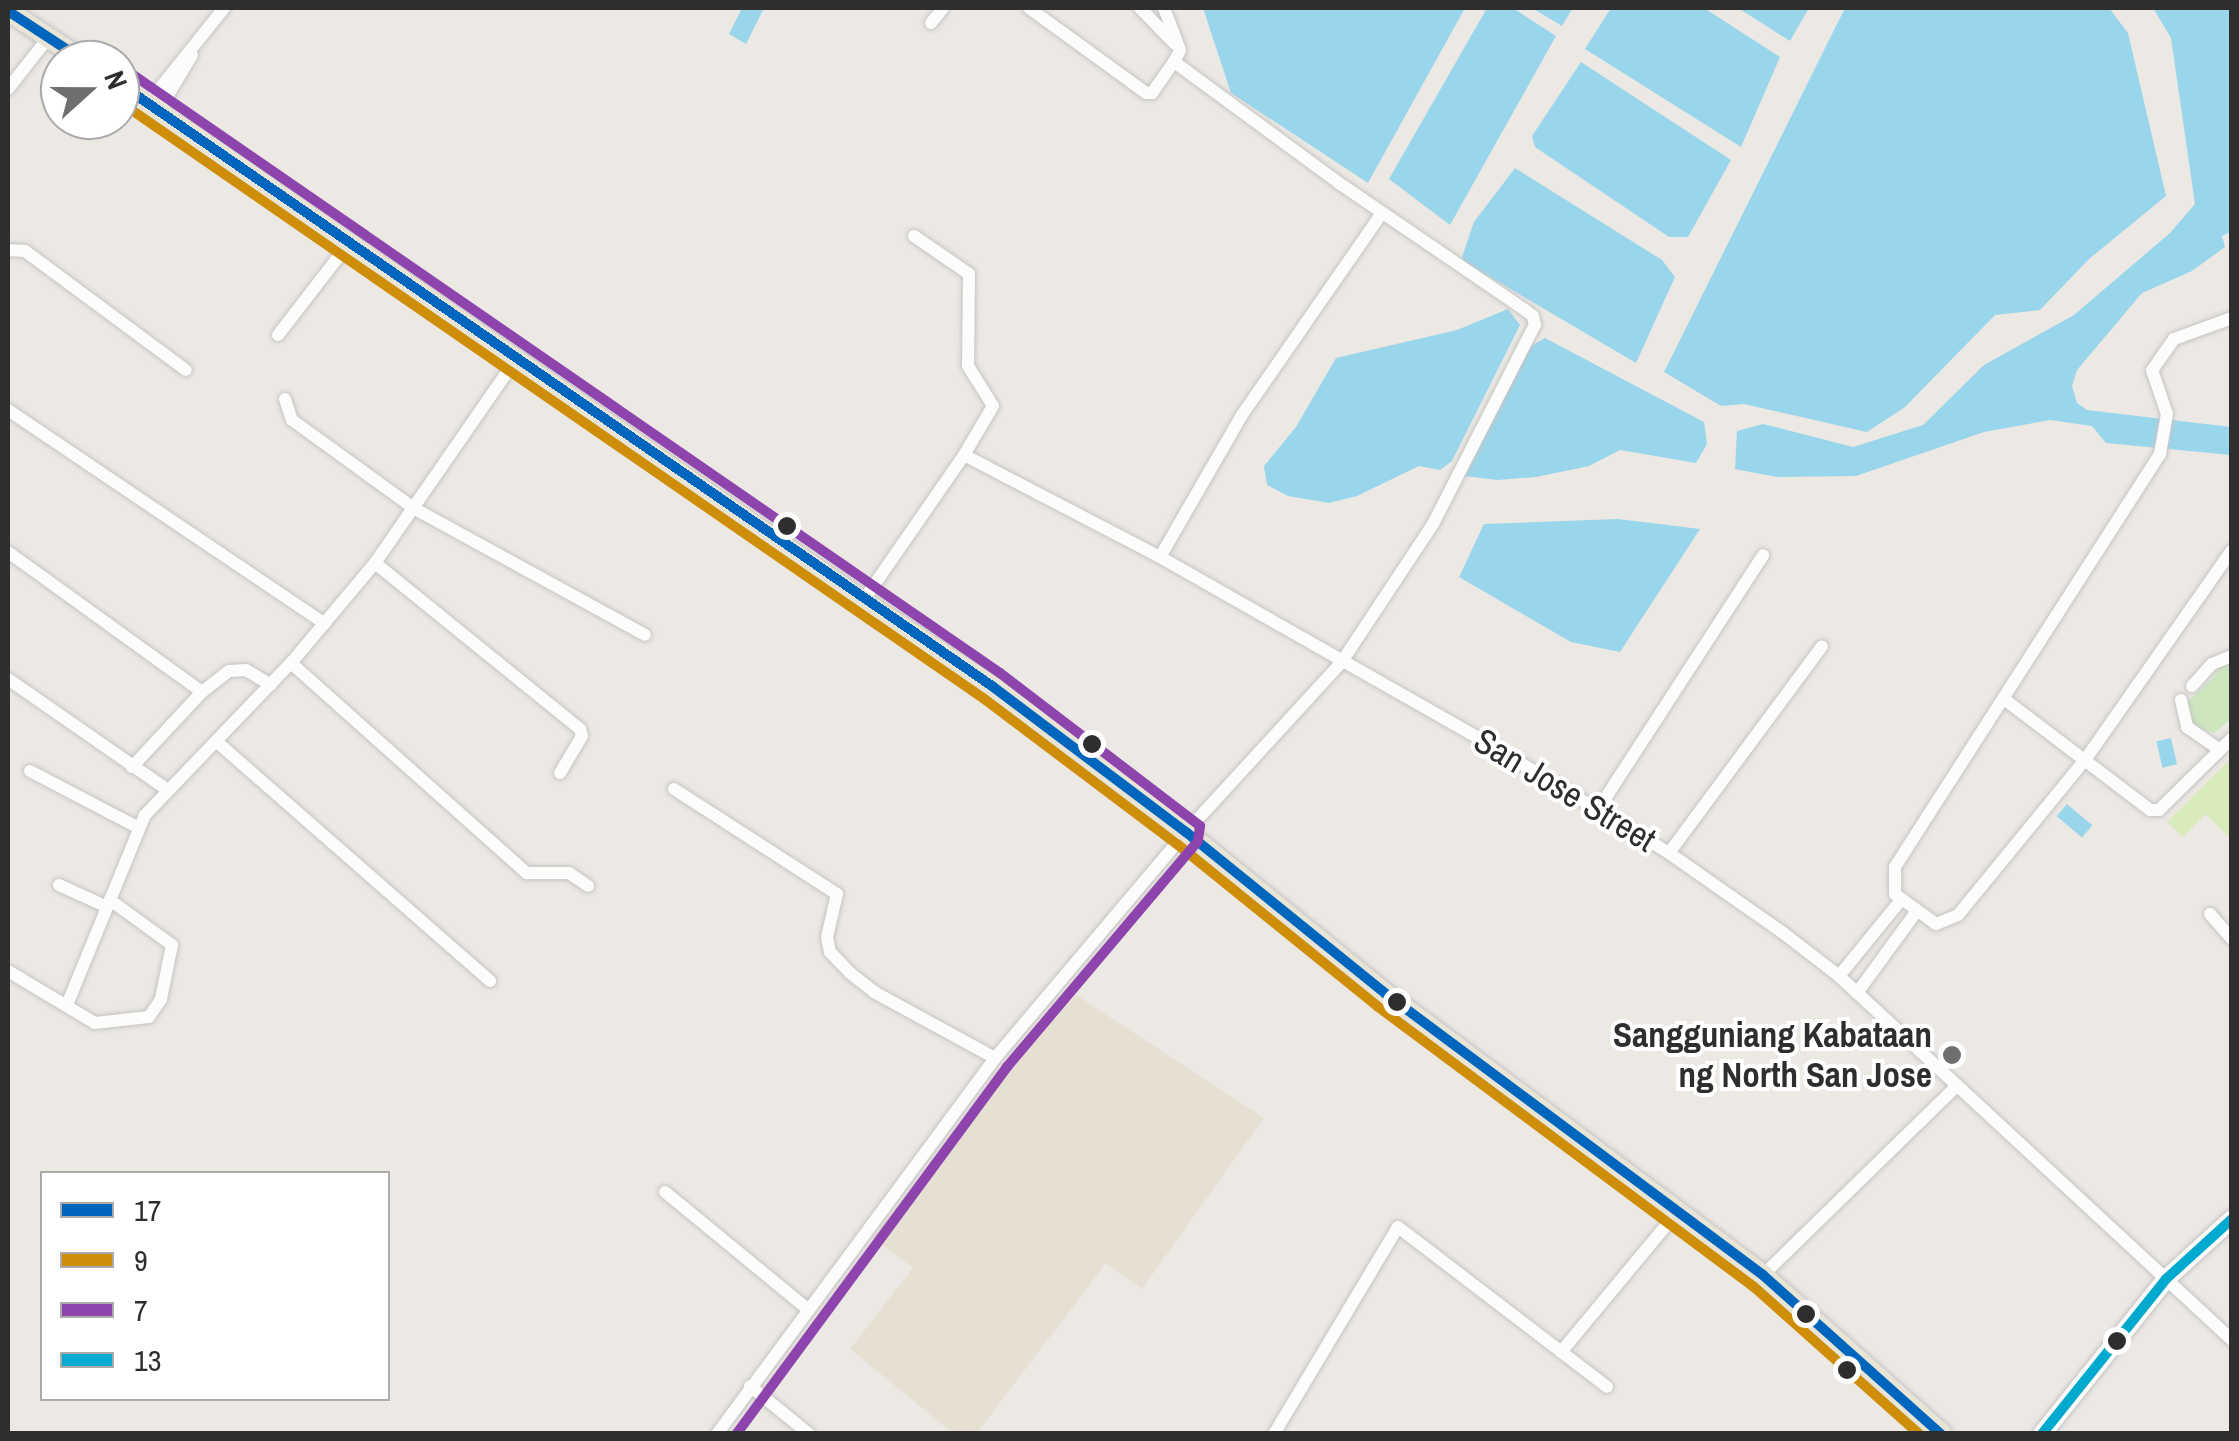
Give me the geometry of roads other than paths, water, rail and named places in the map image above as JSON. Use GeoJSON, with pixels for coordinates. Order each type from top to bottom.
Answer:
{"type":"FeatureCollection","features":[{"type":"Feature","properties":{"kind":"main road"},"geometry":{"type":"LineString","coordinates":[[8,11],[51,40]]}},
{"type":"Feature","properties":{"kind":"main road"},"geometry":{"type":"LineString","coordinates":[[140,97],[863,602],[992,686],[1186,832],[1386,994],[1762,1275],[1942,1434]]}},
{"type":"Feature","properties":{"kind":"main road"},"geometry":{"type":"LineString","coordinates":[[2042,1434],[2166,1280],[2232,1219]]}},
{"type":"Feature","properties":{"kind":"street"},"geometry":{"type":"LineString","coordinates":[[154,106],[224,8]]}},
{"type":"Feature","properties":{"kind":"street"},"geometry":{"type":"LineString","coordinates":[[932,23],[944,8]]}},
{"type":"Feature","properties":{"kind":"street"},"geometry":{"type":"LineString","coordinates":[[1030,8],[1146,93],[1152,93],[1177,56],[1164,8]]}},
{"type":"Feature","properties":{"kind":"street"},"geometry":{"type":"LineString","coordinates":[[717,1434],[806,1308],[995,1058],[1186,832],[1341,663],[1432,524],[1535,325],[1525,310],[1382,212],[1177,56],[1140,8]]}},
{"type":"Feature","properties":{"kind":"street"},"geometry":{"type":"LineString","coordinates":[[8,89],[48,38]]}},
{"type":"Feature","properties":{"kind":"street"},"geometry":{"type":"LineString","coordinates":[[1160,558],[1242,415],[1382,212]]}},
{"type":"Feature","properties":{"kind":"street"},"geometry":{"type":"LineString","coordinates":[[863,602],[993,406],[968,366],[969,274],[914,236]]}},
{"type":"Feature","properties":{"kind":"street"},"geometry":{"type":"LineString","coordinates":[[278,335],[349,243]]}},
{"type":"Feature","properties":{"kind":"street"},"geometry":{"type":"LineString","coordinates":[[8,250],[25,251],[186,370]]}},
{"type":"Feature","properties":{"kind":"street"},"geometry":{"type":"LineString","coordinates":[[2232,318],[2174,339],[2152,370],[2167,414],[2160,454],[1896,867],[1895,894],[1901,900],[1936,924],[1958,915],[2086,760],[2232,550]]}},
{"type":"Feature","properties":{"kind":"street"},"geometry":{"type":"LineString","coordinates":[[67,1005],[139,828],[168,790],[292,663],[376,564],[517,358]]}},
{"type":"Feature","properties":{"kind":"street"},"geometry":{"type":"LineString","coordinates":[[285,399],[292,420],[416,510],[645,635]]}},
{"type":"Feature","properties":{"kind":"street"},"geometry":{"type":"LineString","coordinates":[[8,410],[325,624]]}},
{"type":"Feature","properties":{"kind":"street","name":"San Jose Street"},"geometry":{"type":"LineString","coordinates":[[964,454],[1160,558],[1489,744],[1669,852],[1839,976],[2232,1340]]}},
{"type":"Feature","properties":{"kind":"street"},"geometry":{"type":"LineString","coordinates":[[8,552],[202,692]]}},
{"type":"Feature","properties":{"kind":"street"},"geometry":{"type":"LineString","coordinates":[[1598,811],[1763,554]]}},
{"type":"Feature","properties":{"kind":"street"},"geometry":{"type":"LineString","coordinates":[[376,564],[580,729],[582,736],[560,773]]}},
{"type":"Feature","properties":{"kind":"street"},"geometry":{"type":"LineString","coordinates":[[1669,852],[1822,646]]}},
{"type":"Feature","properties":{"kind":"street"},"geometry":{"type":"LineString","coordinates":[[2192,686],[2212,664],[2232,656]]}},
{"type":"Feature","properties":{"kind":"street"},"geometry":{"type":"LineString","coordinates":[[292,663],[527,873],[569,873],[588,886]]}},
{"type":"Feature","properties":{"kind":"street"},"geometry":{"type":"LineString","coordinates":[[132,767],[202,692],[237,668],[271,685]]}},
{"type":"Feature","properties":{"kind":"street"},"geometry":{"type":"LineString","coordinates":[[8,679],[168,790]]}},
{"type":"Feature","properties":{"kind":"street"},"geometry":{"type":"LineString","coordinates":[[2004,699],[2150,810],[2158,810],[2232,738]]}},
{"type":"Feature","properties":{"kind":"street"},"geometry":{"type":"LineString","coordinates":[[2181,700],[2187,726],[2220,750]]}},
{"type":"Feature","properties":{"kind":"street"},"geometry":{"type":"LineString","coordinates":[[217,742],[490,980]]}},
{"type":"Feature","properties":{"kind":"street"},"geometry":{"type":"LineString","coordinates":[[30,771],[139,828]]}},
{"type":"Feature","properties":{"kind":"street"},"geometry":{"type":"LineString","coordinates":[[674,790],[837,894],[826,937],[830,952],[850,973],[874,992],[995,1058]]}},
{"type":"Feature","properties":{"kind":"street"},"geometry":{"type":"LineString","coordinates":[[8,971],[96,1023],[148,1017],[161,999],[172,945],[107,903],[59,885]]}},
{"type":"Feature","properties":{"kind":"street"},"geometry":{"type":"LineString","coordinates":[[1839,976],[1901,900]]}},
{"type":"Feature","properties":{"kind":"street"},"geometry":{"type":"LineString","coordinates":[[1857,993],[1916,912]]}},
{"type":"Feature","properties":{"kind":"street"},"geometry":{"type":"LineString","coordinates":[[2210,914],[2232,939]]}},
{"type":"Feature","properties":{"kind":"street"},"geometry":{"type":"LineString","coordinates":[[1762,1275],[1957,1086]]}},
{"type":"Feature","properties":{"kind":"street"},"geometry":{"type":"LineString","coordinates":[[665,1192],[806,1308]]}},
{"type":"Feature","properties":{"kind":"street"},"geometry":{"type":"LineString","coordinates":[[1561,1352],[1678,1211]]}},
{"type":"Feature","properties":{"kind":"street"},"geometry":{"type":"LineString","coordinates":[[1274,1434],[1398,1227],[1607,1387]]}},
{"type":"Feature","properties":{"kind":"street"},"geometry":{"type":"LineString","coordinates":[[750,1386],[809,1434]]}},
{"type":"Feature","properties":{"kind":"water"},"geometry":{"type":"Polygon","coordinates":[[[742,8],[764,8],[746,44],[729,34],[742,8]]]}},
{"type":"Feature","properties":{"kind":"water"},"geometry":{"type":"Polygon","coordinates":[[[1203,8],[1465,8],[1368,183],[1231,93],[1203,8]]]}},
{"type":"Feature","properties":{"kind":"water"},"geometry":{"type":"Polygon","coordinates":[[[1487,8],[1513,8],[1556,36],[1450,225],[1389,179],[1487,8]]]}},
{"type":"Feature","properties":{"kind":"water"},"geometry":{"type":"Polygon","coordinates":[[[1532,8],[1573,8],[1562,26],[1532,8]]]}},
{"type":"Feature","properties":{"kind":"water"},"geometry":{"type":"Polygon","coordinates":[[[1611,8],[1704,8],[1780,57],[1741,147],[1585,49],[1611,8]]]}},
{"type":"Feature","properties":{"kind":"water"},"geometry":{"type":"Polygon","coordinates":[[[1738,8],[1809,8],[1790,41],[1738,8]]]}},
{"type":"Feature","properties":{"kind":"water"},"geometry":{"type":"Polygon","coordinates":[[[1845,8],[2109,8],[2128,33],[2166,196],[2089,259],[2040,310],[1995,315],[1905,407],[1867,432],[1744,404],[1721,406],[1664,372],[1845,8]]]}},
{"type":"Feature","properties":{"kind":"water"},"geometry":{"type":"Polygon","coordinates":[[[2153,8],[2231,8],[2232,231],[2222,236],[2225,247],[2192,271],[2142,293],[2077,370],[2072,386],[2077,403],[2087,410],[2231,427],[2231,455],[2106,443],[2092,426],[2050,420],[1984,432],[1856,476],[1777,477],[1735,469],[1737,431],[1763,424],[1853,447],[1923,425],[1984,365],[2074,315],[2170,233],[2195,204],[2171,38],[2153,8]]]}},
{"type":"Feature","properties":{"kind":"water"},"geometry":{"type":"Polygon","coordinates":[[[1581,62],[1731,160],[1688,237],[1669,237],[1535,147],[1532,136],[1581,62]]]}},
{"type":"Feature","properties":{"kind":"water"},"geometry":{"type":"Polygon","coordinates":[[[1515,168],[1662,260],[1675,277],[1636,363],[1461,260],[1474,222],[1515,168]]]}},
{"type":"Feature","properties":{"kind":"water"},"geometry":{"type":"Polygon","coordinates":[[[1508,309],[1520,325],[1452,461],[1440,470],[1419,466],[1357,496],[1329,503],[1288,496],[1267,485],[1264,466],[1296,427],[1336,358],[1457,330],[1508,309]]]}},
{"type":"Feature","properties":{"kind":"water"},"geometry":{"type":"Polygon","coordinates":[[[1545,338],[1704,422],[1707,444],[1696,463],[1620,450],[1589,466],[1536,477],[1497,480],[1465,476],[1531,346],[1545,338]]]}},
{"type":"Feature","properties":{"kind":"water"},"geometry":{"type":"Polygon","coordinates":[[[1618,519],[1700,529],[1620,652],[1571,642],[1459,577],[1484,524],[1618,519]]]}},
{"type":"Feature","properties":{"kind":"water"},"geometry":{"type":"Polygon","coordinates":[[[2171,738],[2177,764],[2162,768],[2156,741],[2171,738]]]}},
{"type":"Feature","properties":{"kind":"water"},"geometry":{"type":"Polygon","coordinates":[[[2067,804],[2092,825],[2082,837],[2057,816],[2067,804]]]}},
{"type":"Feature","properties":{"kind":"place","name":"Sangguniang Kabataan ng North San Jose"},"geometry":{"type":"Point","coordinates":[1952,1055]}}]}
